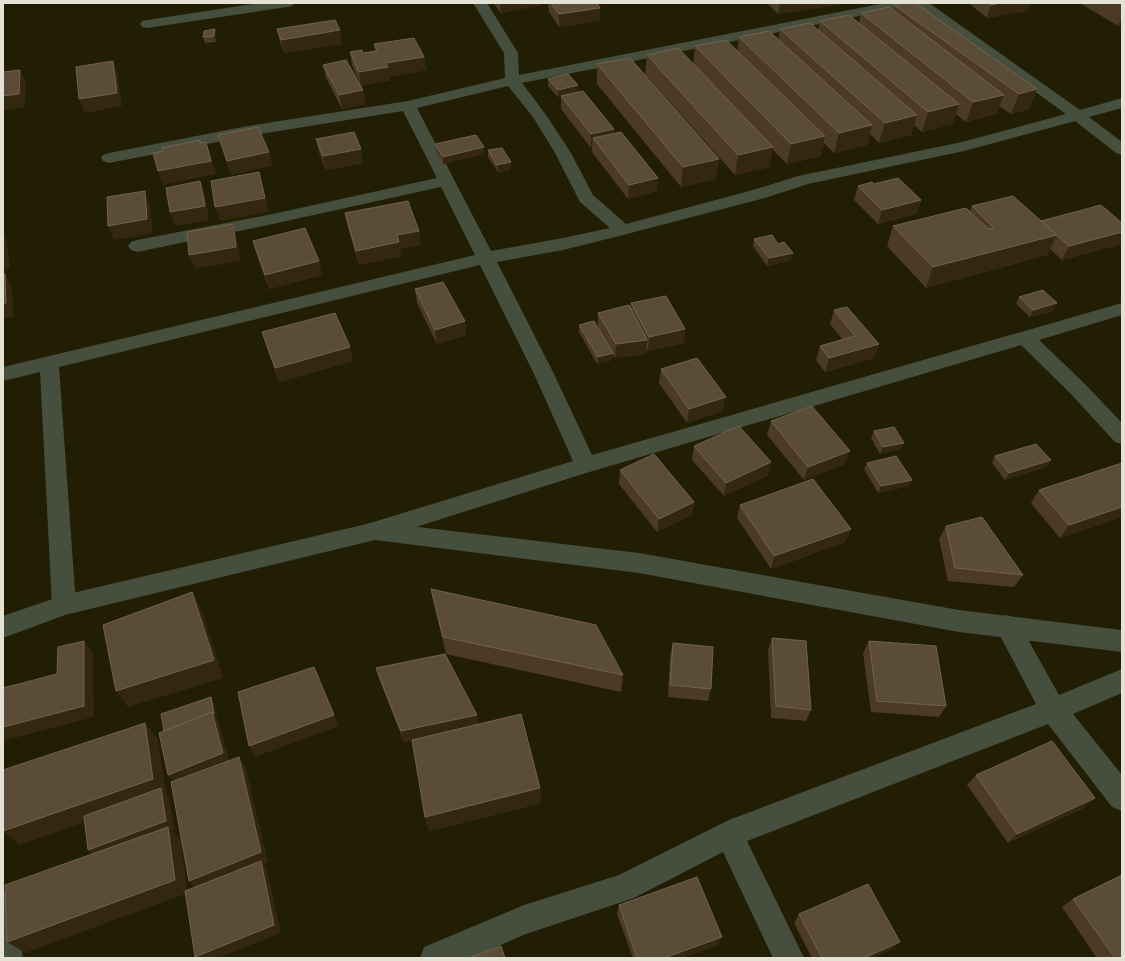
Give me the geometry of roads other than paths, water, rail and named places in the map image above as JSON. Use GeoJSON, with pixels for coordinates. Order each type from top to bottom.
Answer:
{"type":"FeatureCollection","features":[{"type":"Feature","properties":{"kind":"street"},"geometry":{"type":"LineString","coordinates":[[147,24],[287,3]]}},
{"type":"Feature","properties":{"kind":"street"},"geometry":{"type":"LineString","coordinates":[[480,3],[511,53],[512,81],[539,116],[559,146],[586,198],[623,230]]}},
{"type":"Feature","properties":{"kind":"street"},"geometry":{"type":"LineString","coordinates":[[109,158],[248,131],[408,106],[512,81],[905,3]]}},
{"type":"Feature","properties":{"kind":"street"},"geometry":{"type":"LineString","coordinates":[[920,3],[1076,114],[1122,150]]}},
{"type":"Feature","properties":{"kind":"street"},"geometry":{"type":"LineString","coordinates":[[3,374],[486,258],[563,244],[623,230],[759,194],[804,180],[964,146],[1122,102]]}},
{"type":"Feature","properties":{"kind":"street"},"geometry":{"type":"LineString","coordinates":[[408,106],[486,258],[565,418],[586,465]]}},
{"type":"Feature","properties":{"kind":"street"},"geometry":{"type":"LineString","coordinates":[[137,246],[268,220],[446,181]]}},
{"type":"Feature","properties":{"kind":"street"},"geometry":{"type":"LineString","coordinates":[[3,627],[64,605],[375,530],[586,465],[1024,337],[1122,310]]}},
{"type":"Feature","properties":{"kind":"street"},"geometry":{"type":"LineString","coordinates":[[1024,337],[1078,388],[1122,436]]}},
{"type":"Feature","properties":{"kind":"street"},"geometry":{"type":"LineString","coordinates":[[49,363],[64,605]]}},
{"type":"Feature","properties":{"kind":"street"},"geometry":{"type":"LineString","coordinates":[[375,530],[639,563],[959,621],[1122,641]]}},
{"type":"Feature","properties":{"kind":"street"},"geometry":{"type":"LineString","coordinates":[[1007,626],[1053,710],[1122,797]]}},
{"type":"Feature","properties":{"kind":"street"},"geometry":{"type":"LineString","coordinates":[[435,958],[524,920],[624,888],[729,834],[1053,710],[1122,681]]}},
{"type":"Feature","properties":{"kind":"street"},"geometry":{"type":"LineString","coordinates":[[729,834],[789,958]]}},
{"type":"Feature","properties":{"kind":"lane"},"geometry":{"type":"LineString","coordinates":[[3,902],[11,958]]}}]}
